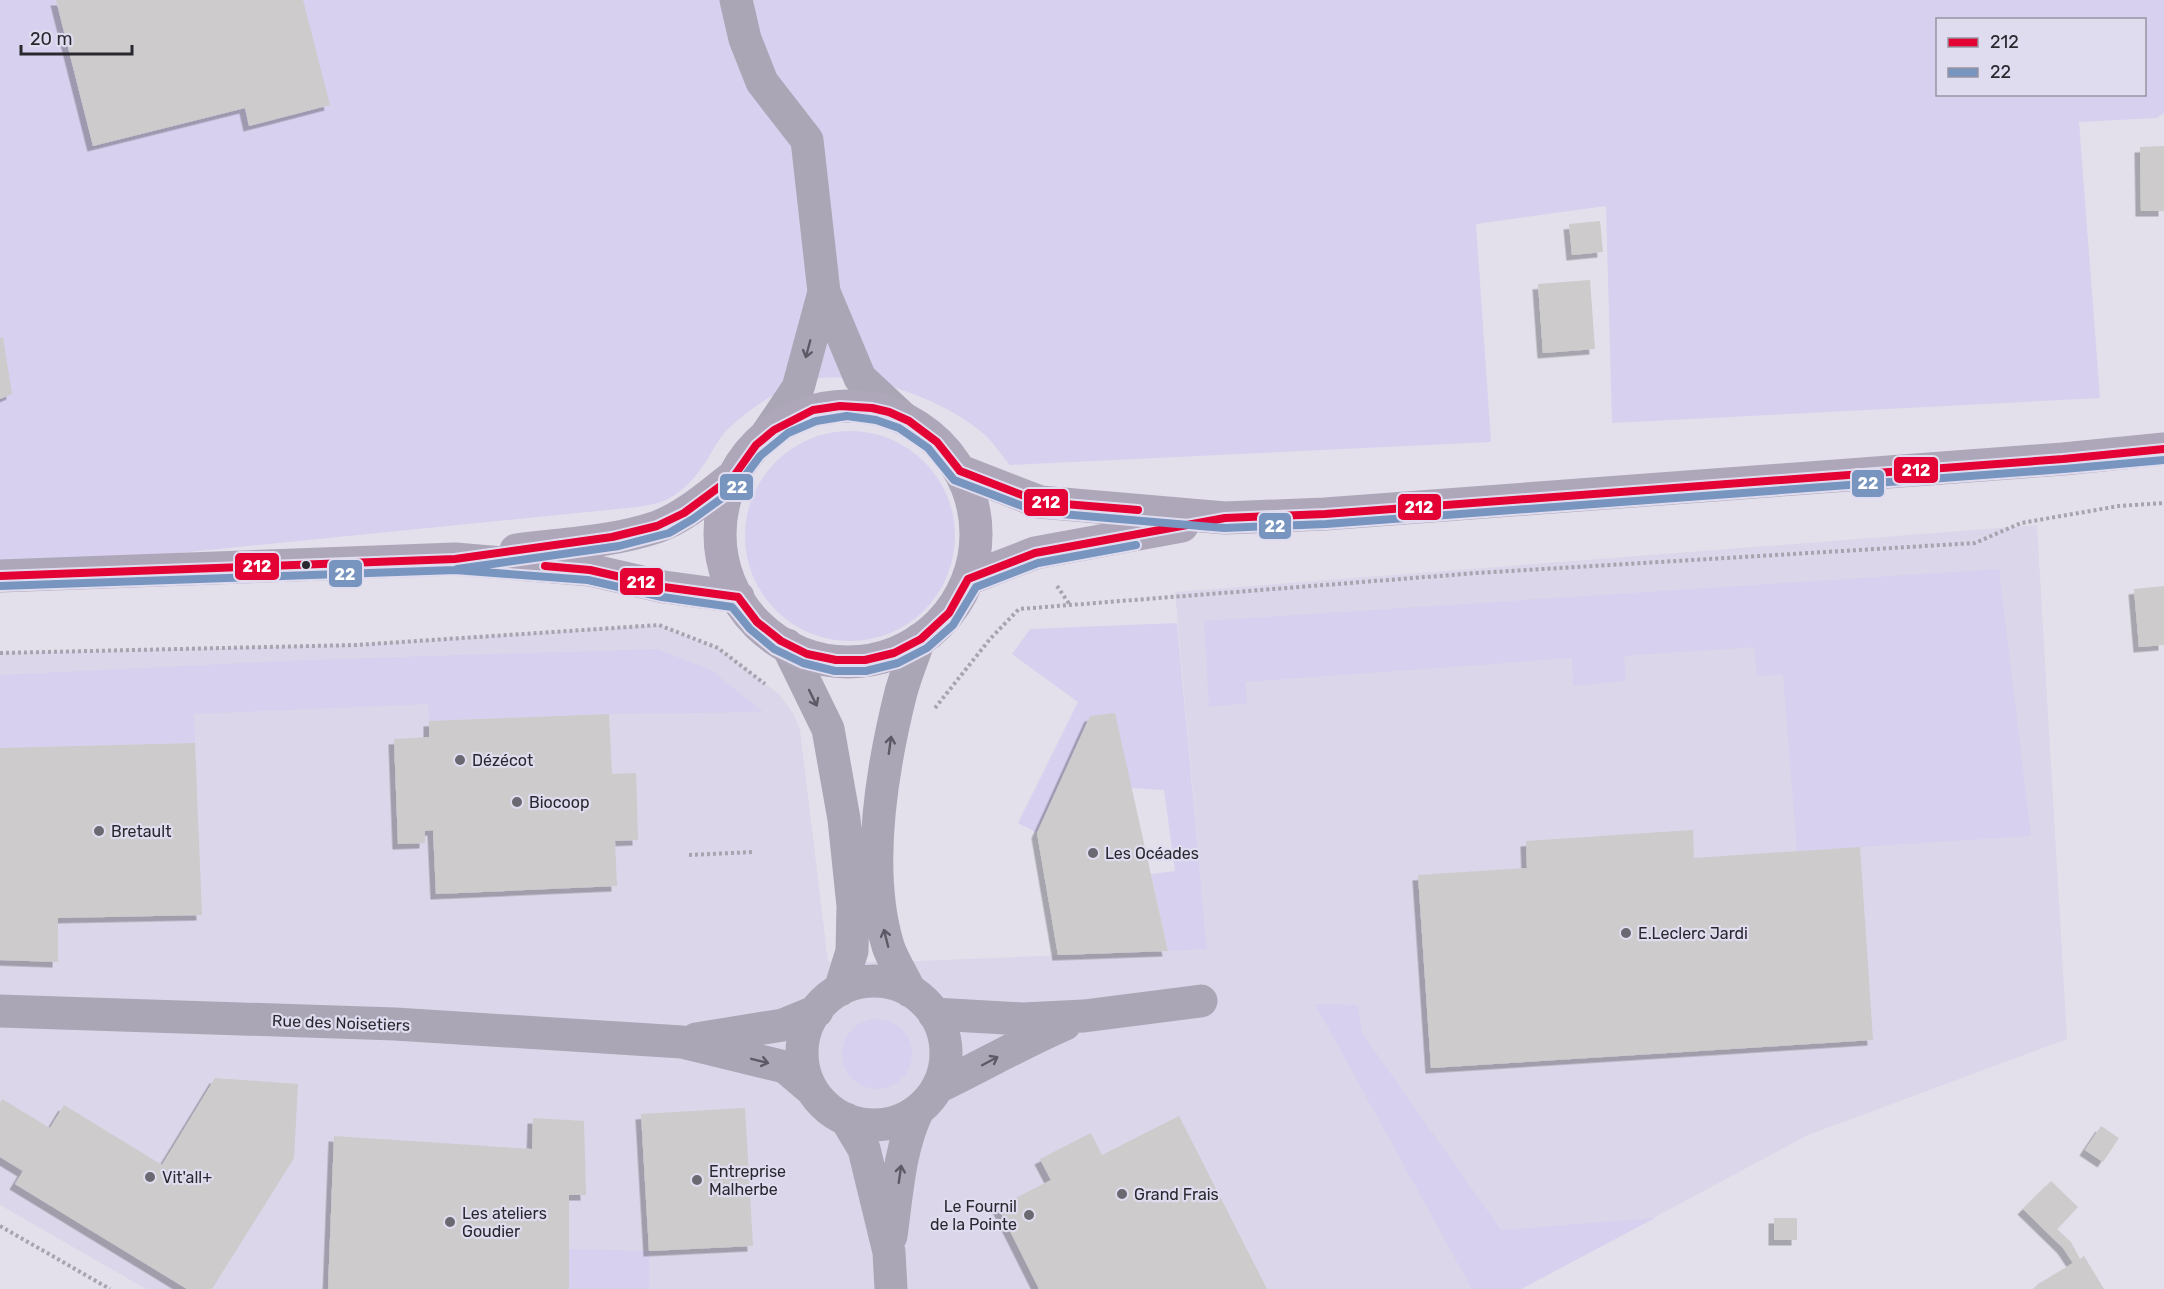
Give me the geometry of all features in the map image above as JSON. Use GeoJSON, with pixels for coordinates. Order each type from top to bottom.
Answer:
{"type":"FeatureCollection","features":[{"type":"Feature","properties":{"kind":"main road"},"geometry":{"type":"LineString","coordinates":[[840,406],[872,408],[904,419],[937,442],[953,460],[972,501],[976,529],[975,551],[968,579],[951,611],[937,626],[919,640],[895,653],[856,661],[823,659],[787,645],[764,629],[744,608],[725,568],[720,534],[725,499],[734,477],[745,458],[767,434],[800,415],[840,406]]}},
{"type":"Feature","properties":{"kind":"main road"},"geometry":{"type":"LineString","coordinates":[[960,471],[1040,502],[1225,518],[1325,514],[2063,459],[2164,449]]}},
{"type":"Feature","properties":{"kind":"main road"},"geometry":{"type":"LineString","coordinates":[[0,576],[455,559],[612,537],[657,526],[684,513],[734,477]]}},
{"type":"Feature","properties":{"kind":"main road"},"geometry":{"type":"LineString","coordinates":[[968,579],[1035,553],[1225,518]]}},
{"type":"Feature","properties":{"kind":"main road"},"geometry":{"type":"LineString","coordinates":[[455,559],[590,570],[664,587],[738,597]]}},
{"type":"Feature","properties":{"kind":"street"},"geometry":{"type":"LineString","coordinates":[[736,0],[745,39],[762,82],[807,140],[824,292],[860,378],[904,419]]}},
{"type":"Feature","properties":{"kind":"street"},"geometry":{"type":"LineString","coordinates":[[767,434],[798,388],[824,292]]}},
{"type":"Feature","properties":{"kind":"street"},"geometry":{"type":"LineString","coordinates":[[910,991],[888,948],[879,911],[876,872],[883,788],[892,730],[902,690],[919,640]]}},
{"type":"Feature","properties":{"kind":"street"},"geometry":{"type":"LineString","coordinates":[[787,645],[828,729],[844,819],[853,906],[848,969],[806,1030],[803,1047],[805,1071],[812,1090],[831,1110],[846,1119],[864,1124],[882,1124],[906,1118],[928,1098],[985,1065],[1033,1038],[1083,1016]]}},
{"type":"Feature","properties":{"kind":"street"},"geometry":{"type":"LineString","coordinates":[[828,1000],[852,985],[872,982],[897,985],[926,1003],[939,1023],[946,1047],[944,1071],[910,1127],[904,1145],[889,1252]]}},
{"type":"Feature","properties":{"kind":"street","name":"Rue des Noisetiers"},"geometry":{"type":"LineString","coordinates":[[682,1042],[783,1025],[828,1000]]}},
{"type":"Feature","properties":{"kind":"street"},"geometry":{"type":"LineString","coordinates":[[934,1014],[1023,1019],[1083,1016],[1202,1001]]}},
{"type":"Feature","properties":{"kind":"street","name":"Rue des Noisetiers"},"geometry":{"type":"LineString","coordinates":[[0,1011],[395,1024],[682,1042],[785,1067],[812,1090]]}},
{"type":"Feature","properties":{"kind":"street"},"geometry":{"type":"LineString","coordinates":[[846,1119],[864,1149],[889,1252],[891,1289]]}},
{"type":"Feature","properties":{"kind":"path"},"geometry":{"type":"LineString","coordinates":[[930,716],[990,639],[1019,609],[1477,573],[1975,543],[2021,524],[2119,506],[2164,503]]}},
{"type":"Feature","properties":{"kind":"path"},"geometry":{"type":"LineString","coordinates":[[0,653],[356,645],[659,625],[718,648],[771,689]]}},
{"type":"Feature","properties":{"kind":"path"},"geometry":{"type":"LineString","coordinates":[[689,855],[754,852]]}},
{"type":"Feature","properties":{"kind":"path"},"geometry":{"type":"LineString","coordinates":[[0,1226],[110,1289]]}},
{"type":"Feature","properties":{"kind":"shaded area"},"geometry":{"type":"Polygon","coordinates":[[[0,0],[2164,0],[2164,113],[2157,118],[2079,122],[2100,398],[1612,423],[1606,206],[1476,224],[1491,442],[1010,465],[987,437],[951,411],[903,390],[878,383],[853,378],[829,377],[798,384],[775,394],[755,407],[724,433],[703,466],[688,484],[671,498],[638,507],[0,571],[0,0]]]}},
{"type":"Feature","properties":{"kind":"shaded area"},"geometry":{"type":"Polygon","coordinates":[[[850,431],[870,433],[890,439],[908,449],[924,462],[937,478],[947,496],[953,516],[955,536],[953,556],[947,576],[937,594],[924,610],[908,623],[890,633],[870,639],[850,641],[830,639],[810,633],[792,623],[776,610],[763,594],[753,576],[747,556],[745,536],[747,516],[753,496],[763,478],[776,462],[792,449],[810,439],[830,433],[850,431]]]}},
{"type":"Feature","properties":{"kind":"shaded area"},"geometry":{"type":"Polygon","coordinates":[[[2037,525],[2067,1039],[1808,1135],[1521,1289],[146,1289],[0,1205],[0,653],[356,645],[659,625],[721,650],[780,695],[794,715],[800,730],[828,962],[919,961],[1207,949],[1175,592],[2037,525]]]}},
{"type":"Feature","properties":{"kind":"shaded area"},"geometry":{"type":"Polygon","coordinates":[[[1999,569],[2031,836],[1797,851],[1783,675],[1757,676],[1754,647],[1624,656],[1626,681],[1573,686],[1572,658],[1245,682],[1247,703],[1209,707],[1204,621],[1999,569]]]}},
{"type":"Feature","properties":{"kind":"shaded area"},"geometry":{"type":"Polygon","coordinates":[[[1177,623],[1207,949],[1168,951],[1151,874],[1175,871],[1164,790],[1131,788],[1037,833],[1018,823],[1078,702],[1012,654],[1030,629],[1177,623]]]}},
{"type":"Feature","properties":{"kind":"shaded area"},"geometry":{"type":"Polygon","coordinates":[[[657,649],[711,670],[763,712],[609,714],[429,721],[428,704],[194,714],[195,743],[0,748],[0,675],[307,660],[657,649]]]}},
{"type":"Feature","properties":{"kind":"shaded area"},"geometry":{"type":"Polygon","coordinates":[[[1315,1004],[1358,1005],[1362,1033],[1501,1230],[1655,1218],[1521,1289],[1472,1289],[1315,1004]]]}},
{"type":"Feature","properties":{"kind":"shaded area"},"geometry":{"type":"Polygon","coordinates":[[[870,1019],[884,1019],[897,1025],[906,1034],[912,1047],[910,1067],[902,1079],[884,1089],[870,1089],[857,1083],[848,1074],[842,1061],[842,1047],[848,1034],[857,1025],[870,1019]]]}},
{"type":"Feature","properties":{"kind":"shaded area"},"geometry":{"type":"Polygon","coordinates":[[[569,1249],[649,1251],[649,1289],[569,1289],[569,1249]]]}},
{"type":"Feature","properties":{"kind":"building"},"geometry":{"type":"Polygon","coordinates":[[[56,0],[303,0],[330,105],[249,126],[245,108],[93,146],[56,0]]]}},
{"type":"Feature","properties":{"kind":"building"},"geometry":{"type":"Polygon","coordinates":[[[2164,146],[2164,211],[2141,211],[2140,147],[2164,146]]]}},
{"type":"Feature","properties":{"kind":"building"},"geometry":{"type":"Polygon","coordinates":[[[1600,221],[1603,252],[1572,255],[1569,224],[1600,221]]]}},
{"type":"Feature","properties":{"kind":"building"},"geometry":{"type":"Polygon","coordinates":[[[1590,280],[1595,349],[1543,353],[1538,284],[1590,280]]]}},
{"type":"Feature","properties":{"kind":"building"},"geometry":{"type":"Polygon","coordinates":[[[3,337],[12,394],[0,399],[0,338],[3,337]]]}},
{"type":"Feature","properties":{"kind":"building"},"geometry":{"type":"Polygon","coordinates":[[[2164,586],[2164,645],[2139,647],[2134,589],[2164,586]]]}},
{"type":"Feature","properties":{"kind":"building","name":"Les Océades"},"geometry":{"type":"Polygon","coordinates":[[[1115,713],[1168,951],[1058,955],[1037,833],[1090,716],[1115,713]]]}},
{"type":"Feature","properties":{"kind":"building","name":"Biocoop"},"geometry":{"type":"Polygon","coordinates":[[[609,714],[612,774],[636,773],[638,840],[615,841],[617,886],[436,894],[433,830],[425,831],[425,843],[398,844],[394,739],[429,737],[429,721],[609,714]]]}},
{"type":"Feature","properties":{"kind":"building","name":"Bretault"},"geometry":{"type":"Polygon","coordinates":[[[195,743],[202,915],[58,918],[58,962],[0,960],[0,748],[195,743]]]}},
{"type":"Feature","properties":{"kind":"building"},"geometry":{"type":"Polygon","coordinates":[[[1693,830],[1694,858],[1860,847],[1873,1040],[1431,1068],[1418,875],[1527,868],[1526,841],[1693,830]]]}},
{"type":"Feature","properties":{"kind":"building","name":"Vit'all+"},"geometry":{"type":"Polygon","coordinates":[[[215,1078],[298,1084],[294,1158],[212,1289],[187,1289],[15,1184],[23,1171],[0,1157],[0,1103],[2,1099],[50,1128],[64,1105],[162,1165],[215,1078]]]}},
{"type":"Feature","properties":{"kind":"building","name":"Entreprise Malherbe"},"geometry":{"type":"Polygon","coordinates":[[[745,1108],[753,1246],[649,1251],[641,1114],[745,1108]]]}},
{"type":"Feature","properties":{"kind":"building","name":"Grand Frais"},"geometry":{"type":"Polygon","coordinates":[[[1179,1116],[1267,1289],[1039,1289],[998,1207],[1051,1180],[1040,1159],[1091,1133],[1102,1155],[1179,1116]]]}},
{"type":"Feature","properties":{"kind":"building","name":"Les ateliers Goudier"},"geometry":{"type":"Polygon","coordinates":[[[533,1118],[584,1121],[586,1195],[569,1195],[569,1289],[328,1289],[334,1136],[532,1149],[533,1118]]]}},
{"type":"Feature","properties":{"kind":"building"},"geometry":{"type":"Polygon","coordinates":[[[2101,1126],[2119,1138],[2103,1162],[2085,1150],[2101,1126]]]}},
{"type":"Feature","properties":{"kind":"building"},"geometry":{"type":"Polygon","coordinates":[[[2051,1181],[2078,1207],[2057,1229],[2071,1242],[2080,1259],[2084,1256],[2104,1289],[2033,1289],[2073,1263],[2063,1248],[2023,1209],[2051,1181]]]}},
{"type":"Feature","properties":{"kind":"building"},"geometry":{"type":"Polygon","coordinates":[[[1774,1218],[1797,1218],[1797,1240],[1774,1240],[1774,1218]]]}},
{"type":"Feature","properties":{"kind":"transit line","name":"212"},"geometry":{"type":"LineString","coordinates":[[0,576],[455,559],[612,537],[657,526],[684,513],[734,476],[756,445],[774,430],[813,410],[840,406],[872,408],[889,412],[909,421],[937,442],[960,471]]}},
{"type":"Feature","properties":{"kind":"transit line","name":"22"},"geometry":{"type":"LineString","coordinates":[[457,569],[619,546],[669,533],[736,488],[760,456],[788,433],[816,421],[847,416],[876,420],[899,428],[928,448],[954,480],[1038,512],[1224,528],[1326,524],[2164,460]]}},
{"type":"Feature","properties":{"kind":"transit line","name":"212"},"geometry":{"type":"LineString","coordinates":[[738,597],[757,622],[781,641],[807,654],[836,660],[865,660],[894,653],[921,639],[949,613],[968,579],[1035,553],[1225,518],[1325,514],[2063,459],[2164,449]]}},
{"type":"Feature","properties":{"kind":"transit line","name":"212"},"geometry":{"type":"LineString","coordinates":[[960,471],[1040,502],[1138,510]]}},
{"type":"Feature","properties":{"kind":"transit line","name":"22"},"geometry":{"type":"LineString","coordinates":[[0,586],[455,570],[588,580],[662,597],[732,607],[750,629],[774,649],[803,663],[835,671],[866,671],[898,663],[927,648],[953,625],[976,587],[1038,563],[1136,545]]}},
{"type":"Feature","properties":{"kind":"transit line","name":"212"},"geometry":{"type":"LineString","coordinates":[[545,566],[590,570],[664,587],[738,597]]}},
{"type":"Feature","properties":{"kind":"place","name":"Dézécot"},"geometry":{"type":"Point","coordinates":[460,760]}},
{"type":"Feature","properties":{"kind":"place","name":"Biocoop"},"geometry":{"type":"Point","coordinates":[517,802]}},
{"type":"Feature","properties":{"kind":"place","name":"Bretault"},"geometry":{"type":"Point","coordinates":[99,831]}},
{"type":"Feature","properties":{"kind":"place","name":"Les Océades"},"geometry":{"type":"Point","coordinates":[1093,853]}},
{"type":"Feature","properties":{"kind":"place","name":"E.Leclerc Jardi"},"geometry":{"type":"Point","coordinates":[1626,933]}},
{"type":"Feature","properties":{"kind":"place","name":"Vit'all+"},"geometry":{"type":"Point","coordinates":[150,1177]}},
{"type":"Feature","properties":{"kind":"place","name":"Entreprise Malherbe"},"geometry":{"type":"Point","coordinates":[697,1180]}},
{"type":"Feature","properties":{"kind":"place","name":"Grand Frais"},"geometry":{"type":"Point","coordinates":[1122,1194]}},
{"type":"Feature","properties":{"kind":"place","name":"Le Fournil de la Pointe"},"geometry":{"type":"Point","coordinates":[1029,1215]}},
{"type":"Feature","properties":{"kind":"place","name":"Les ateliers Goudier"},"geometry":{"type":"Point","coordinates":[450,1222]}}]}
